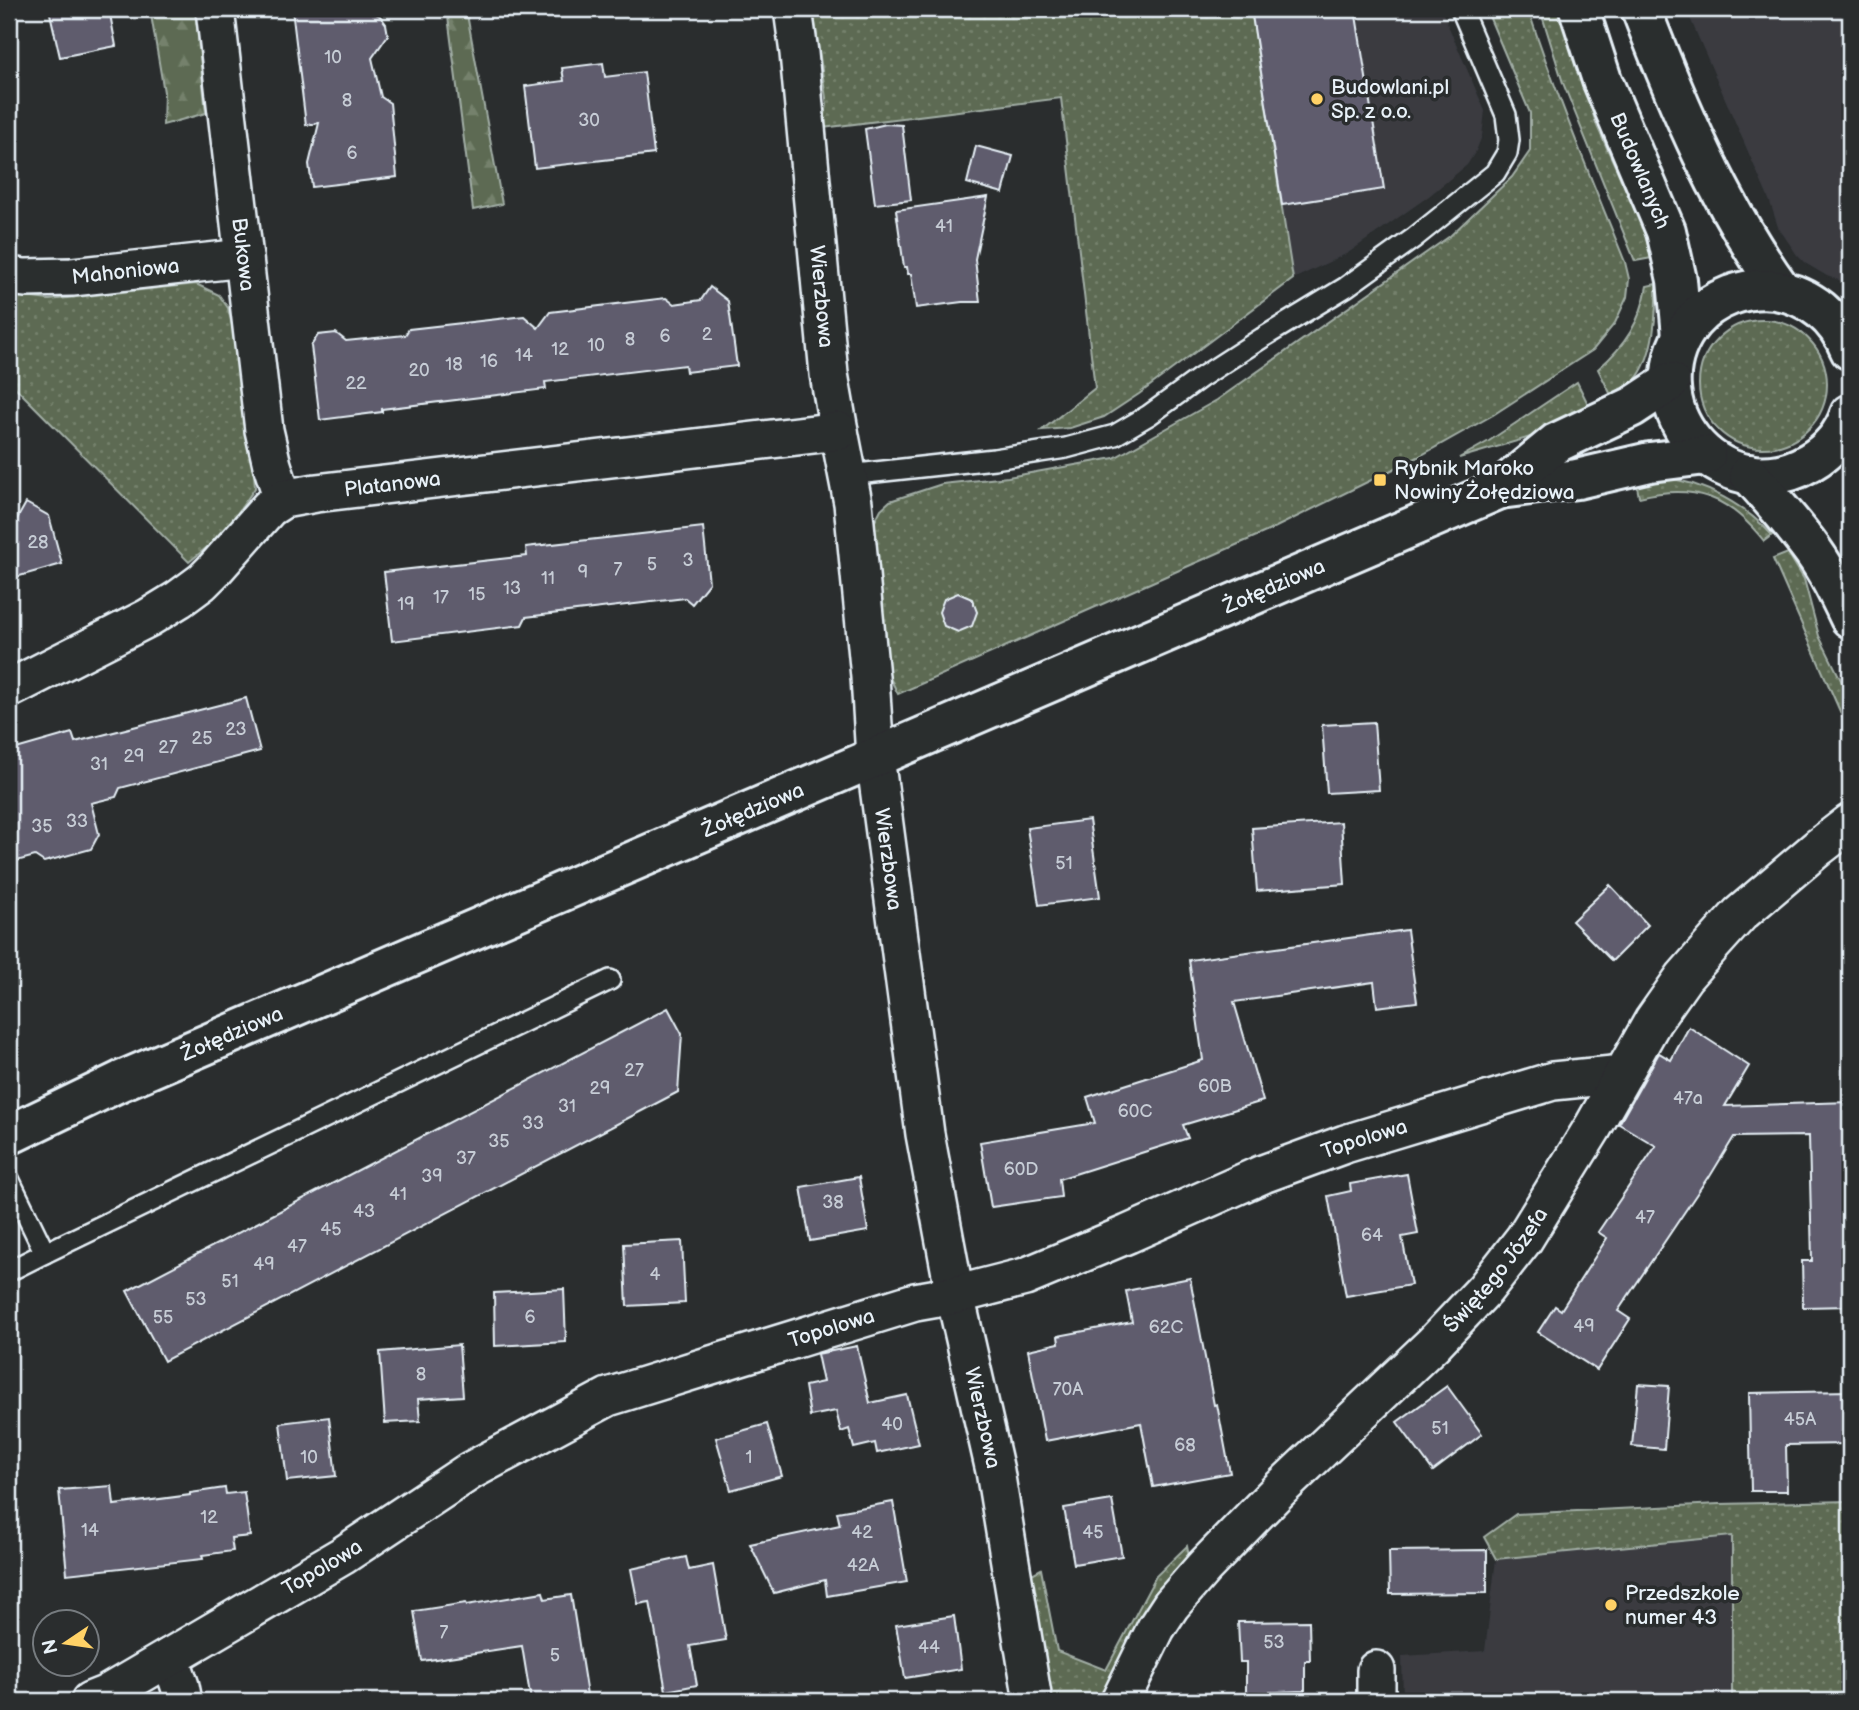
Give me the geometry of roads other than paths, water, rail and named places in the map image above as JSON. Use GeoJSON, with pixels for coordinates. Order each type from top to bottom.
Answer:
{"type":"FeatureCollection","features":[{"type":"Feature","properties":{"kind":"street","name":"Bukowa"},"geometry":{"type":"LineString","coordinates":[[215,9],[264,429],[272,465],[284,499]]}},
{"type":"Feature","properties":{"kind":"street","name":"Wierzbowa"},"geometry":{"type":"LineString","coordinates":[[793,9],[830,374],[853,503],[875,757],[925,1135],[955,1294],[995,1471],[1033,1701]]}},
{"type":"Feature","properties":{"kind":"street","name":"Budowlanych"},"geometry":{"type":"LineString","coordinates":[[1579,9],[1602,80],[1666,231],[1677,280],[1682,337]]}},
{"type":"Feature","properties":{"kind":"street"},"geometry":{"type":"LineString","coordinates":[[1641,9],[1684,112],[1723,194],[1756,254],[1782,291]]}},
{"type":"Feature","properties":{"kind":"street","name":"Mahoniowa"},"geometry":{"type":"LineString","coordinates":[[9,276],[72,277],[244,258]]}},
{"type":"Feature","properties":{"kind":"street"},"geometry":{"type":"LineString","coordinates":[[1850,350],[1836,325],[1834,307],[1782,291],[1743,291],[1718,300],[1698,316],[1682,337],[1673,358],[1670,382],[1672,401],[1679,422],[1696,447],[1726,467],[1749,474],[1772,475],[1807,465],[1835,442],[1850,414]]}},
{"type":"Feature","properties":{"kind":"street","name":"Żołędziowa"},"geometry":{"type":"LineString","coordinates":[[1500,489],[1556,443],[1632,407],[1670,382]]}},
{"type":"Feature","properties":{"kind":"street","name":"Platanowa"},"geometry":{"type":"LineString","coordinates":[[9,689],[148,618],[179,599],[202,582],[225,559],[269,508],[284,499],[839,431]]}},
{"type":"Feature","properties":{"kind":"street","name":"Żołędziowa"},"geometry":{"type":"LineString","coordinates":[[9,1135],[121,1081],[1500,489],[1577,479],[1650,462],[1706,455]]}},
{"type":"Feature","properties":{"kind":"street"},"geometry":{"type":"LineString","coordinates":[[1749,474],[1812,550],[1850,618]]}},
{"type":"Feature","properties":{"kind":"street","name":"Świętego Józefa"},"geometry":{"type":"LineString","coordinates":[[1120,1701],[1156,1628],[1171,1605],[1204,1567],[1280,1489],[1433,1344],[1485,1290],[1524,1239],[1593,1127],[1653,1021],[1684,977],[1740,914],[1850,823]]}},
{"type":"Feature","properties":{"kind":"street","name":"Topolowa"},"geometry":{"type":"LineString","coordinates":[[90,1701],[105,1695],[342,1556],[470,1471],[608,1397],[915,1302],[1025,1277],[1263,1174],[1345,1144],[1553,1082],[1623,1074]]}},
{"type":"Feature","properties":{"kind":"street"},"geometry":{"type":"LineString","coordinates":[[170,1657],[183,1701]]}},
{"type":"Feature","properties":{"kind":"lane"},"geometry":{"type":"LineString","coordinates":[[848,475],[1006,457],[1066,448],[1115,435],[1149,415],[1200,377],[1346,287],[1414,238],[1495,173],[1507,153],[1509,140],[1506,115],[1461,9]]}},
{"type":"Feature","properties":{"kind":"lane"},"geometry":{"type":"LineString","coordinates":[[9,1271],[610,980]]}},
{"type":"Feature","properties":{"kind":"lane"},"geometry":{"type":"LineString","coordinates":[[9,1179],[45,1253]]}},
{"type":"Feature","properties":{"kind":"place","name":"Budowlani.pl Sp. z o.o."},"geometry":{"type":"Point","coordinates":[1317,99]}},
{"type":"Feature","properties":{"kind":"place","name":"Rybnik Maroko Nowiny Żołędziowa"},"geometry":{"type":"Point","coordinates":[1380,480]}},
{"type":"Feature","properties":{"kind":"place","name":"Przedszkole numer 43"},"geometry":{"type":"Point","coordinates":[1611,1605]}}]}
